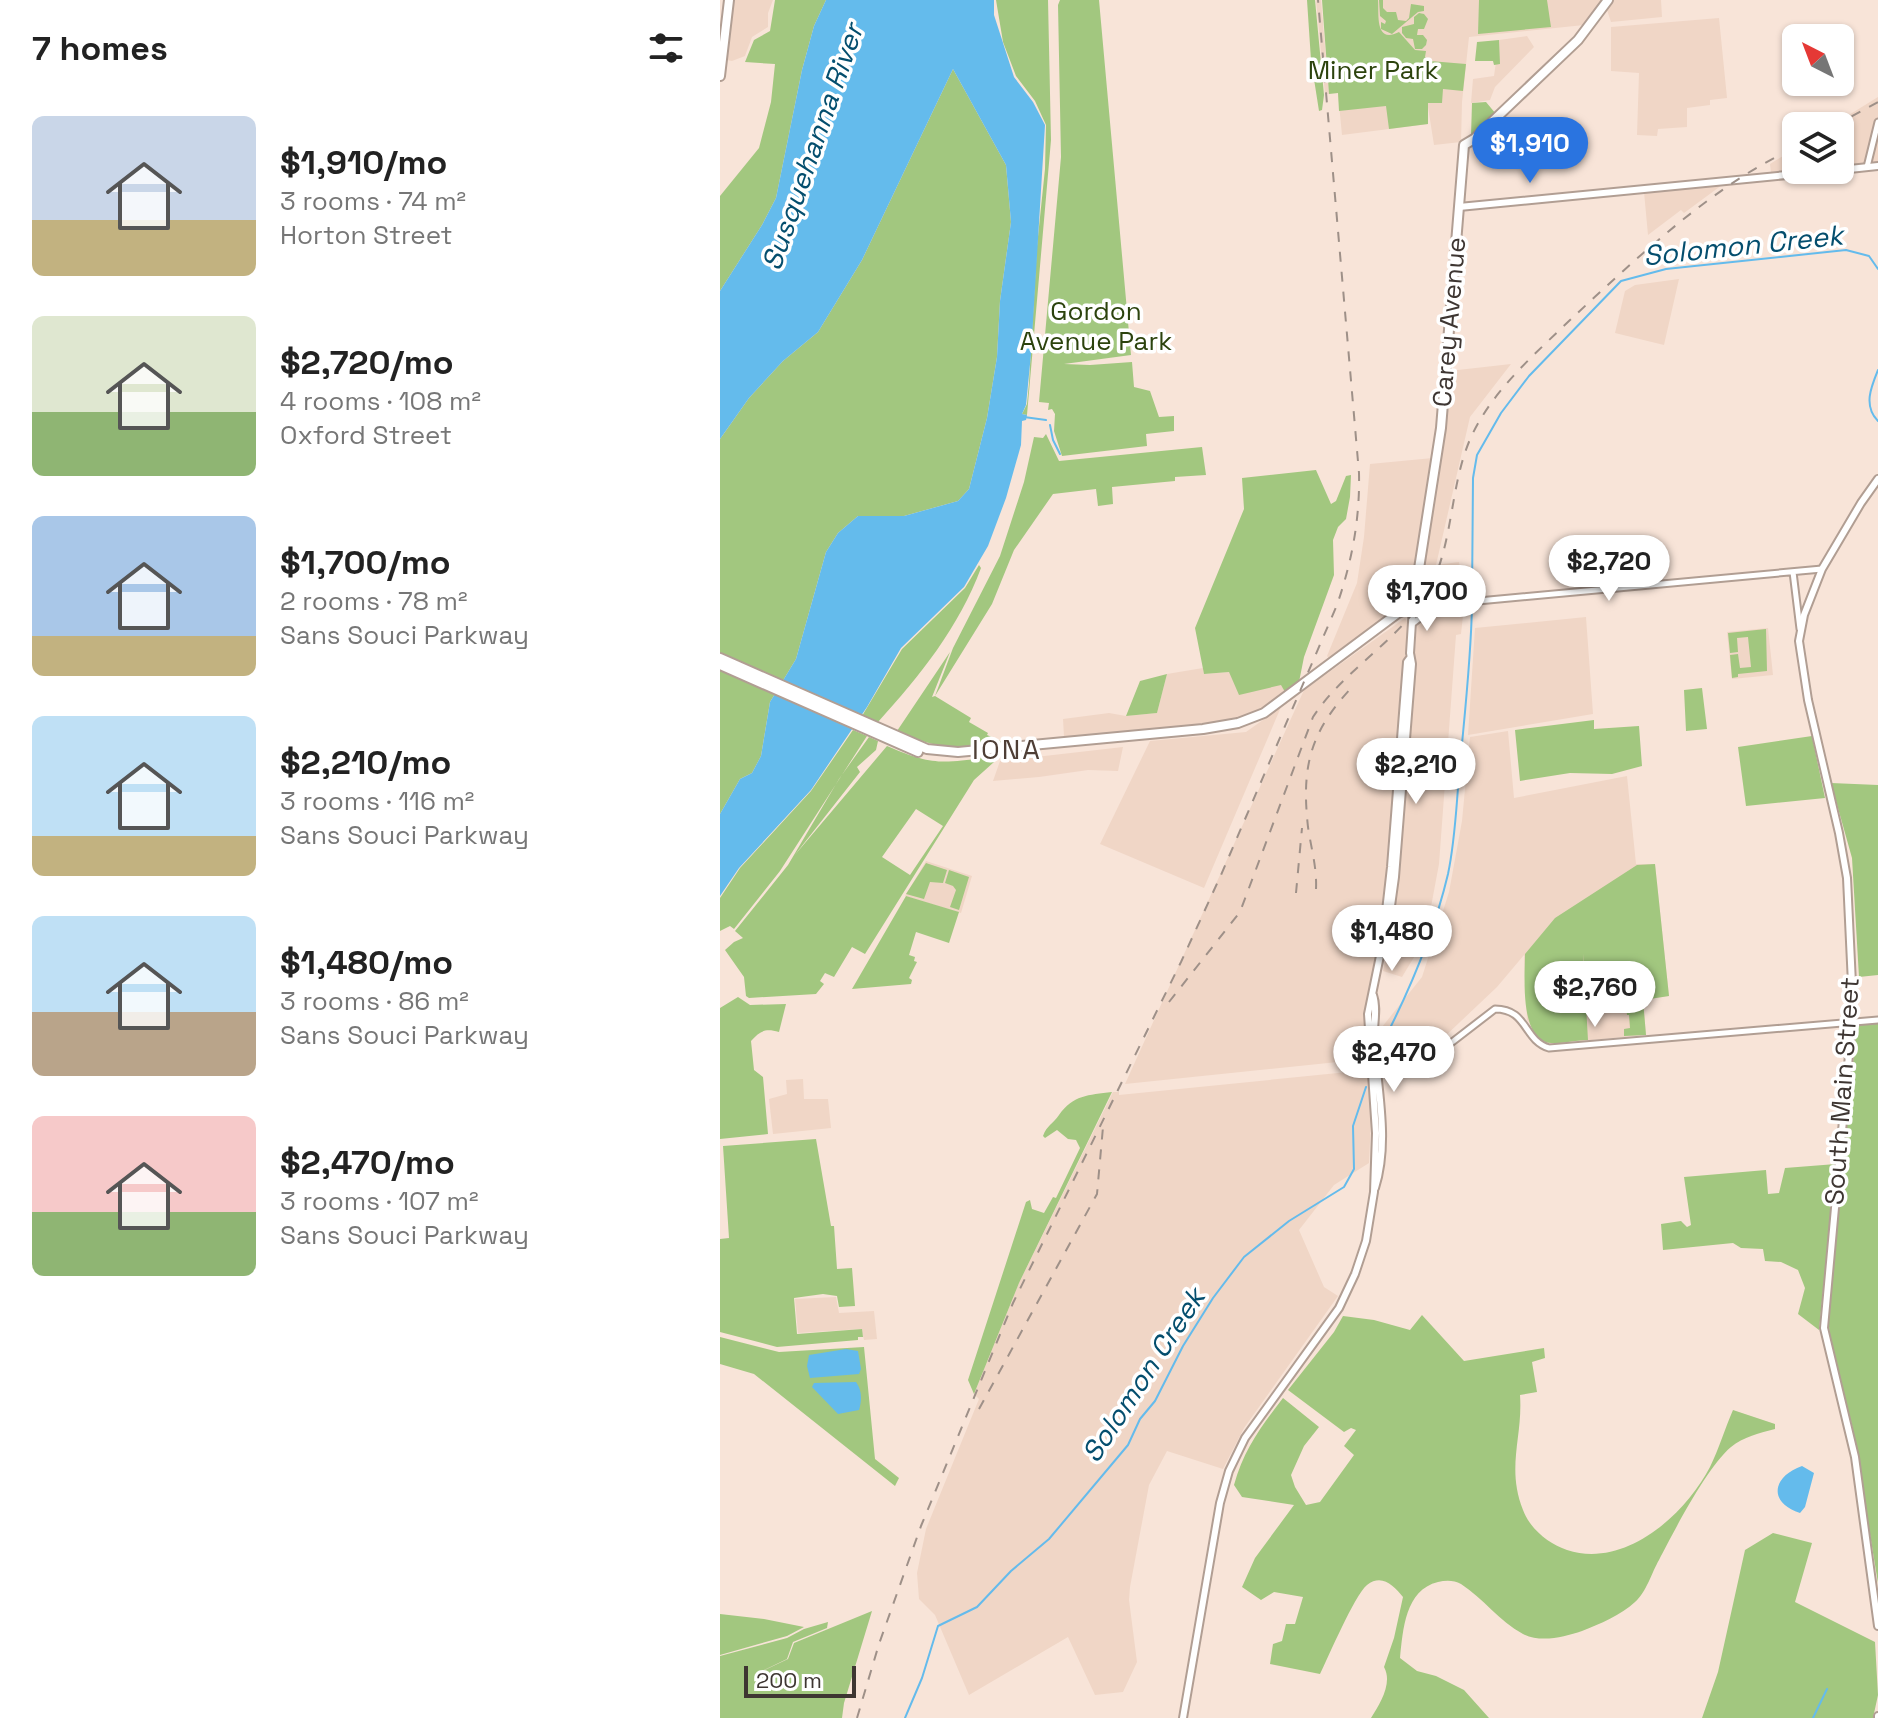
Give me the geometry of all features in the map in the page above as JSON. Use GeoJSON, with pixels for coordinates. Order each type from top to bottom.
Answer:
{"type":"FeatureCollection","features":[{"type":"Feature","properties":{"kind":"main road"},"geometry":{"type":"LineString","coordinates":[[720,76],[729,0]]}},
{"type":"Feature","properties":{"kind":"main road","name":"Carey Avenue"},"geometry":{"type":"LineString","coordinates":[[1413,607],[1441,428],[1464,145],[1578,40],[1608,0]]}},
{"type":"Feature","properties":{"kind":"main road"},"geometry":{"type":"LineString","coordinates":[[1854,168],[1878,166]]}},
{"type":"Feature","properties":{"kind":"main road"},"geometry":{"type":"LineString","coordinates":[[1459,207],[1782,176]]}},
{"type":"Feature","properties":{"kind":"main road","name":"South Main Street"},"geometry":{"type":"LineString","coordinates":[[1878,479],[1822,569],[1800,630],[1801,664],[1847,878],[1852,984],[1824,1328],[1855,1457],[1878,1626]]}},
{"type":"Feature","properties":{"kind":"main road"},"geometry":{"type":"LineString","coordinates":[[1398,613],[1418,577]]}},
{"type":"Feature","properties":{"kind":"main road"},"geometry":{"type":"LineString","coordinates":[[720,665],[888,736],[943,752],[1203,729],[1252,719],[1398,613],[1413,607],[1412,664],[1394,884],[1386,942],[1382,946],[1373,995],[1373,1064],[1381,1148],[1366,1241],[1347,1292],[1329,1323],[1256,1420],[1229,1471],[1220,1503],[1183,1718]]}},
{"type":"Feature","properties":{"kind":"main road"},"geometry":{"type":"LineString","coordinates":[[720,658],[888,736]]}},
{"type":"Feature","properties":{"kind":"street"},"geometry":{"type":"LineString","coordinates":[[1867,167],[1878,122]]}},
{"type":"Feature","properties":{"kind":"street"},"geometry":{"type":"LineString","coordinates":[[1413,607],[1822,569]]}},
{"type":"Feature","properties":{"kind":"street"},"geometry":{"type":"LineString","coordinates":[[1793,572],[1800,630]]}},
{"type":"Feature","properties":{"kind":"street"},"geometry":{"type":"LineString","coordinates":[[1412,624],[1437,605]]}},
{"type":"Feature","properties":{"kind":"street"},"geometry":{"type":"LineString","coordinates":[[1373,1064],[1425,1063],[1495,1009],[1506,1009],[1518,1015],[1536,1040],[1549,1048],[1878,1020]]}},
{"type":"Feature","properties":{"kind":"shaded area"},"geometry":{"type":"Polygon","coordinates":[[[734,0],[773,0],[768,13],[768,27],[752,37],[745,56],[732,61],[727,60],[734,0]]]}},
{"type":"Feature","properties":{"kind":"shaded area"},"geometry":{"type":"Polygon","coordinates":[[[1316,0],[1321,0],[1329,94],[1325,94],[1316,0]]]}},
{"type":"Feature","properties":{"kind":"shaded area"},"geometry":{"type":"Polygon","coordinates":[[[1329,0],[1604,0],[1584,25],[1469,37],[1461,142],[1434,145],[1428,107],[1428,124],[1342,135],[1329,0]]]}},
{"type":"Feature","properties":{"kind":"shaded area"},"geometry":{"type":"Polygon","coordinates":[[[1611,0],[1661,0],[1662,17],[1611,22],[1606,7],[1611,0]]]}},
{"type":"Feature","properties":{"kind":"shaded area"},"geometry":{"type":"Polygon","coordinates":[[[1719,18],[1727,98],[1710,100],[1710,105],[1687,108],[1687,127],[1658,129],[1657,136],[1637,135],[1639,73],[1611,71],[1611,27],[1719,18]]]}},
{"type":"Feature","properties":{"kind":"shaded area"},"geometry":{"type":"Polygon","coordinates":[[[1527,36],[1534,47],[1495,87],[1490,100],[1471,103],[1473,79],[1494,76],[1499,40],[1527,36]]]}},
{"type":"Feature","properties":{"kind":"shaded area"},"geometry":{"type":"Polygon","coordinates":[[[1878,97],[1878,162],[1854,165],[1854,112],[1878,97]]]}},
{"type":"Feature","properties":{"kind":"shaded area"},"geometry":{"type":"Polygon","coordinates":[[[1782,157],[1782,171],[1771,172],[1770,164],[1782,157]]]}},
{"type":"Feature","properties":{"kind":"shaded area"},"geometry":{"type":"Polygon","coordinates":[[[1722,185],[1684,213],[1681,210],[1648,235],[1644,192],[1722,185]]]}},
{"type":"Feature","properties":{"kind":"shaded area"},"geometry":{"type":"Polygon","coordinates":[[[1679,279],[1664,345],[1615,333],[1625,291],[1635,285],[1679,279]]]}},
{"type":"Feature","properties":{"kind":"shaded area"},"geometry":{"type":"Polygon","coordinates":[[[1511,364],[1470,417],[1436,565],[1459,562],[1465,597],[1461,634],[1456,635],[1439,864],[1425,939],[1402,977],[1383,971],[1391,926],[1417,625],[1438,608],[1437,600],[1419,601],[1449,371],[1511,364]]]}},
{"type":"Feature","properties":{"kind":"shaded area"},"geometry":{"type":"Polygon","coordinates":[[[1433,458],[1412,584],[1406,599],[1394,612],[1330,660],[1327,656],[1357,583],[1370,464],[1433,458]]]}},
{"type":"Feature","properties":{"kind":"shaded area"},"geometry":{"type":"Polygon","coordinates":[[[1586,617],[1593,714],[1468,735],[1475,628],[1586,617]]]}},
{"type":"Feature","properties":{"kind":"shaded area"},"geometry":{"type":"Polygon","coordinates":[[[1405,618],[1408,623],[1390,845],[1362,1054],[1357,1060],[1125,1084],[1304,690],[1405,618]]]}},
{"type":"Feature","properties":{"kind":"shaded area"},"geometry":{"type":"Polygon","coordinates":[[[1768,628],[1773,675],[1732,679],[1727,632],[1768,628]]]}},
{"type":"Feature","properties":{"kind":"shaded area"},"geometry":{"type":"Polygon","coordinates":[[[1203,668],[1204,674],[1229,672],[1282,685],[1285,692],[1268,705],[1238,720],[1064,737],[1063,719],[1109,713],[1126,716],[1157,713],[1167,674],[1203,668]]]}},
{"type":"Feature","properties":{"kind":"shaded area"},"geometry":{"type":"Polygon","coordinates":[[[1281,707],[1204,888],[1100,844],[1150,741],[1246,732],[1281,707]]]}},
{"type":"Feature","properties":{"kind":"shaded area"},"geometry":{"type":"Polygon","coordinates":[[[1508,731],[1514,798],[1627,776],[1636,864],[1655,864],[1669,996],[1643,1000],[1646,1035],[1547,1044],[1527,1020],[1524,955],[1497,987],[1422,1058],[1408,1062],[1392,1060],[1379,1044],[1378,1032],[1422,977],[1449,892],[1462,821],[1470,737],[1508,731]]]}},
{"type":"Feature","properties":{"kind":"shaded area"},"geometry":{"type":"Polygon","coordinates":[[[1123,747],[1118,771],[1088,770],[993,781],[1000,761],[1123,747]]]}},
{"type":"Feature","properties":{"kind":"shaded area"},"geometry":{"type":"Polygon","coordinates":[[[926,861],[972,876],[961,913],[905,896],[926,861]]]}},
{"type":"Feature","properties":{"kind":"shaded area"},"geometry":{"type":"Polygon","coordinates":[[[1368,1070],[1372,1098],[1369,1163],[1334,1185],[1299,1230],[1324,1287],[1338,1296],[1244,1428],[1223,1469],[1167,1451],[1149,1485],[1130,1587],[1137,1662],[1123,1692],[1095,1695],[1068,1637],[969,1695],[935,1615],[919,1599],[917,1573],[926,1529],[979,1399],[974,1394],[1019,1283],[1113,1092],[1119,1092],[1119,1095],[1368,1070]]]}},
{"type":"Feature","properties":{"kind":"shaded area"},"geometry":{"type":"Polygon","coordinates":[[[803,1079],[804,1099],[828,1099],[831,1128],[773,1134],[769,1099],[787,1094],[786,1080],[803,1079]]]}},
{"type":"Feature","properties":{"kind":"shaded area"},"geometry":{"type":"Polygon","coordinates":[[[836,1297],[839,1313],[874,1311],[877,1339],[864,1340],[861,1329],[798,1333],[795,1299],[836,1297]]]}},
{"type":"Feature","properties":{"kind":"green space"},"geometry":{"type":"Polygon","coordinates":[[[775,0],[826,0],[814,26],[802,70],[776,198],[720,291],[720,196],[759,148],[771,102],[775,64],[745,62],[754,40],[770,31],[775,0]]]}},
{"type":"Feature","properties":{"kind":"green space"},"geometry":{"type":"Polygon","coordinates":[[[996,0],[1048,0],[1051,140],[1027,415],[1022,414],[1027,404],[1029,383],[1046,125],[1035,101],[1016,76],[1003,42],[996,0]]]}},
{"type":"Feature","properties":{"kind":"green space","name":"Gordon Avenue Park"},"geometry":{"type":"Polygon","coordinates":[[[1060,0],[1099,0],[1131,355],[1064,364],[1132,362],[1134,387],[1150,391],[1159,417],[1174,416],[1174,431],[1146,434],[1147,446],[1062,456],[1054,431],[1055,414],[1052,409],[1048,410],[1049,403],[1039,402],[1061,157],[1060,0]]]}},
{"type":"Feature","properties":{"kind":"green space"},"geometry":{"type":"Polygon","coordinates":[[[1307,0],[1315,0],[1324,95],[1322,110],[1319,111],[1311,60],[1307,0]]]}},
{"type":"Feature","properties":{"kind":"green space","name":"Miner Park"},"geometry":{"type":"Polygon","coordinates":[[[1322,0],[1378,0],[1380,26],[1386,34],[1399,32],[1415,50],[1426,51],[1425,57],[1430,61],[1466,64],[1463,91],[1443,89],[1442,103],[1428,103],[1428,124],[1389,129],[1386,106],[1339,111],[1338,93],[1329,94],[1322,0]]]}},
{"type":"Feature","properties":{"kind":"green space"},"geometry":{"type":"Polygon","coordinates":[[[1379,0],[1383,0],[1383,8],[1387,12],[1396,12],[1398,20],[1406,21],[1409,18],[1411,4],[1424,6],[1424,11],[1418,12],[1392,34],[1381,29],[1381,22],[1385,24],[1386,21],[1380,16],[1379,0]]]}},
{"type":"Feature","properties":{"kind":"green space"},"geometry":{"type":"Polygon","coordinates":[[[1479,0],[1547,0],[1551,27],[1478,34],[1479,0]]]}},
{"type":"Feature","properties":{"kind":"green space"},"geometry":{"type":"Polygon","coordinates":[[[1419,13],[1428,19],[1424,29],[1418,29],[1417,35],[1423,35],[1427,40],[1422,49],[1415,49],[1413,39],[1406,38],[1402,27],[1414,24],[1414,17],[1419,13]]]}},
{"type":"Feature","properties":{"kind":"green space"},"geometry":{"type":"Polygon","coordinates":[[[1499,40],[1500,64],[1475,61],[1477,42],[1499,40]]]}},
{"type":"Feature","properties":{"kind":"green space"},"geometry":{"type":"Polygon","coordinates":[[[953,69],[1006,165],[1011,222],[1000,301],[997,357],[987,418],[969,489],[958,501],[904,516],[858,516],[838,533],[826,552],[796,659],[770,702],[761,756],[752,773],[740,779],[720,814],[720,439],[749,398],[783,361],[818,332],[862,260],[953,69]]]}},
{"type":"Feature","properties":{"kind":"green space"},"geometry":{"type":"Polygon","coordinates":[[[1486,102],[1496,114],[1471,136],[1472,103],[1486,102]]]}},
{"type":"Feature","properties":{"kind":"green space"},"geometry":{"type":"Polygon","coordinates":[[[1046,434],[1059,461],[1202,447],[1206,475],[1112,487],[1113,504],[1098,506],[1096,489],[1053,494],[1014,550],[992,604],[935,696],[953,648],[1000,556],[1024,482],[1034,437],[1043,438],[1046,434]]]}},
{"type":"Feature","properties":{"kind":"green space"},"geometry":{"type":"Polygon","coordinates":[[[1316,470],[1331,504],[1336,501],[1346,476],[1351,475],[1350,497],[1346,519],[1338,527],[1333,540],[1334,575],[1304,657],[1299,682],[1285,692],[1281,685],[1239,695],[1229,672],[1204,674],[1195,628],[1244,509],[1242,478],[1316,470]]]}},
{"type":"Feature","properties":{"kind":"green space"},"geometry":{"type":"Polygon","coordinates":[[[979,565],[981,568],[962,610],[923,669],[878,722],[862,716],[902,649],[965,588],[979,565]]]}},
{"type":"Feature","properties":{"kind":"green space"},"geometry":{"type":"Polygon","coordinates":[[[1766,629],[1767,671],[1738,674],[1738,677],[1732,678],[1730,655],[1738,654],[1740,668],[1751,667],[1748,637],[1737,638],[1738,652],[1730,653],[1728,633],[1766,629]]]}},
{"type":"Feature","properties":{"kind":"green space"},"geometry":{"type":"Polygon","coordinates":[[[950,652],[932,697],[971,718],[969,722],[1005,743],[950,747],[925,742],[897,731],[950,652]]]}},
{"type":"Feature","properties":{"kind":"green space"},"geometry":{"type":"Polygon","coordinates":[[[1167,674],[1157,713],[1126,716],[1140,681],[1167,674]]]}},
{"type":"Feature","properties":{"kind":"green space"},"geometry":{"type":"Polygon","coordinates":[[[1702,688],[1707,729],[1686,731],[1684,690],[1702,688]]]}},
{"type":"Feature","properties":{"kind":"green space"},"geometry":{"type":"Polygon","coordinates":[[[1594,720],[1594,729],[1639,726],[1642,766],[1612,774],[1570,773],[1520,781],[1515,730],[1594,720]]]}},
{"type":"Feature","properties":{"kind":"green space"},"geometry":{"type":"Polygon","coordinates":[[[853,730],[867,736],[780,871],[734,929],[730,926],[720,931],[720,898],[740,868],[811,791],[853,730]]]}},
{"type":"Feature","properties":{"kind":"green space"},"geometry":{"type":"Polygon","coordinates":[[[1812,736],[1825,798],[1746,806],[1738,747],[1812,736]]]}},
{"type":"Feature","properties":{"kind":"green space"},"geometry":{"type":"Polygon","coordinates":[[[869,737],[878,741],[876,750],[857,767],[860,772],[794,856],[887,746],[934,761],[968,760],[990,755],[994,762],[974,780],[865,954],[852,947],[834,977],[825,973],[820,981],[824,984],[816,994],[749,998],[746,996],[744,977],[725,950],[743,938],[735,931],[788,865],[839,779],[869,737]],[[916,809],[882,857],[910,875],[943,826],[916,809]]]}},
{"type":"Feature","properties":{"kind":"green space"},"geometry":{"type":"Polygon","coordinates":[[[1831,783],[1878,785],[1878,975],[1859,977],[1852,858],[1831,783]]]}},
{"type":"Feature","properties":{"kind":"green space"},"geometry":{"type":"Polygon","coordinates":[[[926,863],[947,870],[943,883],[930,882],[924,899],[906,894],[926,863]]]}},
{"type":"Feature","properties":{"kind":"green space"},"geometry":{"type":"Polygon","coordinates":[[[1655,864],[1669,996],[1643,1000],[1646,1035],[1624,1036],[1624,1029],[1630,1028],[1629,1015],[1626,1005],[1621,1006],[1620,1001],[1607,1003],[1606,1007],[1589,1008],[1583,954],[1588,1040],[1551,1043],[1541,1040],[1533,1031],[1526,1006],[1525,954],[1555,918],[1637,865],[1655,864]]]}},
{"type":"Feature","properties":{"kind":"green space"},"geometry":{"type":"Polygon","coordinates":[[[949,870],[969,877],[959,910],[950,907],[956,890],[945,883],[949,870]]]}},
{"type":"Feature","properties":{"kind":"green space"},"geometry":{"type":"Polygon","coordinates":[[[906,896],[959,912],[949,943],[916,932],[909,955],[915,957],[914,961],[917,962],[909,978],[911,984],[852,989],[906,896]]]}},
{"type":"Feature","properties":{"kind":"green space"},"geometry":{"type":"Polygon","coordinates":[[[738,997],[750,1005],[786,1004],[779,1032],[763,1031],[751,1041],[754,1070],[763,1077],[768,1134],[720,1139],[720,1008],[738,997]]]}},
{"type":"Feature","properties":{"kind":"green space"},"geometry":{"type":"Polygon","coordinates":[[[1878,1021],[1878,1583],[1852,1425],[1830,1342],[1828,1311],[1857,1023],[1878,1021]]]}},
{"type":"Feature","properties":{"kind":"green space"},"geometry":{"type":"Polygon","coordinates":[[[1112,1092],[1019,1283],[974,1394],[968,1380],[1026,1202],[1030,1200],[1032,1209],[1044,1213],[1053,1197],[1056,1198],[1080,1148],[1076,1140],[1068,1139],[1057,1130],[1045,1138],[1043,1136],[1070,1103],[1088,1095],[1112,1092]]]}},
{"type":"Feature","properties":{"kind":"green space"},"geometry":{"type":"Polygon","coordinates":[[[816,1139],[831,1226],[834,1226],[837,1269],[852,1268],[855,1306],[839,1307],[837,1296],[823,1294],[794,1298],[797,1334],[862,1329],[863,1337],[858,1337],[858,1340],[777,1347],[720,1332],[720,1239],[729,1238],[723,1146],[816,1139]]]}},
{"type":"Feature","properties":{"kind":"green space"},"geometry":{"type":"Polygon","coordinates":[[[1836,1164],[1819,1330],[1798,1314],[1805,1288],[1798,1270],[1781,1262],[1765,1261],[1763,1249],[1741,1248],[1733,1243],[1663,1250],[1661,1224],[1681,1221],[1687,1227],[1691,1225],[1684,1177],[1766,1170],[1768,1194],[1779,1193],[1785,1168],[1836,1164]]]}},
{"type":"Feature","properties":{"kind":"green space"},"geometry":{"type":"Polygon","coordinates":[[[1422,1315],[1464,1361],[1544,1348],[1545,1358],[1532,1362],[1537,1392],[1520,1395],[1516,1480],[1523,1510],[1530,1523],[1547,1540],[1567,1550],[1589,1554],[1610,1552],[1651,1534],[1669,1519],[1685,1503],[1710,1467],[1733,1410],[1775,1424],[1775,1429],[1741,1441],[1722,1456],[1692,1500],[1639,1598],[1603,1622],[1568,1635],[1530,1637],[1514,1629],[1458,1583],[1438,1582],[1419,1593],[1408,1612],[1400,1658],[1417,1671],[1436,1676],[1464,1690],[1489,1718],[1371,1718],[1386,1686],[1384,1667],[1403,1597],[1387,1582],[1372,1582],[1362,1591],[1320,1674],[1270,1664],[1273,1644],[1282,1641],[1286,1624],[1295,1624],[1303,1597],[1274,1592],[1261,1600],[1242,1587],[1255,1558],[1294,1505],[1242,1497],[1234,1485],[1248,1449],[1260,1429],[1283,1398],[1319,1427],[1304,1446],[1291,1475],[1306,1505],[1320,1502],[1354,1455],[1344,1446],[1356,1430],[1351,1428],[1344,1432],[1288,1390],[1343,1316],[1374,1320],[1410,1330],[1422,1315]]]}},
{"type":"Feature","properties":{"kind":"green space"},"geometry":{"type":"Polygon","coordinates":[[[720,1337],[779,1352],[864,1347],[875,1459],[899,1478],[895,1486],[754,1374],[720,1364],[720,1337]]]}},
{"type":"Feature","properties":{"kind":"green space"},"geometry":{"type":"Polygon","coordinates":[[[1773,1533],[1812,1543],[1795,1602],[1875,1642],[1878,1695],[1873,1718],[1702,1718],[1718,1672],[1745,1550],[1773,1533]]]}},
{"type":"Feature","properties":{"kind":"green space"},"geometry":{"type":"Polygon","coordinates":[[[872,1611],[842,1718],[720,1718],[720,1656],[787,1638],[828,1622],[827,1628],[793,1642],[787,1659],[754,1675],[788,1659],[794,1643],[872,1611]]]}},
{"type":"Feature","properties":{"kind":"green space"},"geometry":{"type":"Polygon","coordinates":[[[720,1614],[804,1627],[787,1636],[720,1655],[720,1614]]]}},
{"type":"Feature","properties":{"kind":"water","name":"Susquehanna River"},"geometry":{"type":"Polygon","coordinates":[[[826,0],[994,0],[994,15],[1014,77],[1045,125],[1031,354],[1026,405],[1022,414],[1027,415],[1026,420],[1022,421],[1021,445],[1006,498],[988,546],[964,587],[901,648],[867,707],[811,790],[739,868],[720,896],[720,814],[740,779],[752,773],[761,756],[770,702],[796,659],[826,552],[838,533],[858,516],[904,516],[958,501],[969,489],[987,418],[997,357],[1000,301],[1011,222],[1006,165],[953,69],[862,260],[818,332],[783,361],[749,398],[720,439],[720,291],[776,198],[802,70],[814,26],[826,0]]]}},
{"type":"Feature","properties":{"kind":"water"},"geometry":{"type":"Polygon","coordinates":[[[846,1349],[858,1351],[859,1374],[810,1378],[807,1366],[809,1355],[846,1349]]]}},
{"type":"Feature","properties":{"kind":"water"},"geometry":{"type":"Polygon","coordinates":[[[856,1382],[861,1395],[859,1410],[838,1414],[812,1387],[814,1383],[856,1382]]]}},
{"type":"Feature","properties":{"kind":"water"},"geometry":{"type":"Polygon","coordinates":[[[1802,1466],[1814,1473],[1805,1507],[1800,1513],[1782,1502],[1778,1489],[1785,1476],[1802,1466]]]}},
{"type":"Feature","properties":{"kind":"waterway","name":"Solomon Creek"},"geometry":{"type":"LineString","coordinates":[[1472,598],[1473,478],[1477,455],[1501,413],[1529,376],[1621,281],[1666,269],[1846,250],[1869,256],[1878,269]]}},
{"type":"Feature","properties":{"kind":"waterway","name":"Solomon Creek"},"geometry":{"type":"LineString","coordinates":[[1878,370],[1870,403],[1878,421]]}},
{"type":"Feature","properties":{"kind":"waterway"},"geometry":{"type":"LineString","coordinates":[[1024,417],[1046,420]]}},
{"type":"Feature","properties":{"kind":"waterway"},"geometry":{"type":"LineString","coordinates":[[1050,425],[1060,454]]}},
{"type":"Feature","properties":{"kind":"waterway","name":"Solomon Creek"},"geometry":{"type":"LineString","coordinates":[[1381,1046],[1420,962],[1448,874],[1469,669],[1472,605]]}},
{"type":"Feature","properties":{"kind":"waterway","name":"Solomon Creek"},"geometry":{"type":"LineString","coordinates":[[905,1718],[922,1678],[938,1626],[977,1607],[1011,1571],[1049,1539],[1128,1445],[1183,1346],[1244,1257],[1289,1221],[1344,1187],[1354,1169],[1353,1126],[1366,1087]]}},
{"type":"Feature","properties":{"kind":"waterway"},"geometry":{"type":"LineString","coordinates":[[1813,1718],[1827,1689]]}},
{"type":"Feature","properties":{"kind":"railway"},"geometry":{"type":"LineString","coordinates":[[857,1718],[879,1644],[921,1526],[1013,1303],[1221,875],[1337,605],[1347,572],[1354,540],[1359,473],[1318,0]]}},
{"type":"Feature","properties":{"kind":"railway"},"geometry":{"type":"LineString","coordinates":[[1854,115],[1878,102]]}},
{"type":"Feature","properties":{"kind":"railway"},"geometry":{"type":"LineString","coordinates":[[1169,1002],[1240,912],[1313,717],[1339,685],[1398,630],[1424,598],[1441,559],[1464,455],[1481,418],[1516,373],[1656,242],[1724,189],[1782,154]]}},
{"type":"Feature","properties":{"kind":"railway"},"geometry":{"type":"LineString","coordinates":[[1316,889],[1306,805],[1308,766],[1312,749],[1328,717],[1355,684]]}},
{"type":"Feature","properties":{"kind":"railway"},"geometry":{"type":"LineString","coordinates":[[1296,893],[1302,828]]}},
{"type":"Feature","properties":{"kind":"railway"},"geometry":{"type":"LineString","coordinates":[[979,1409],[1097,1194],[1103,1127]]}},
{"type":"Feature","properties":{"kind":"district","name":"IONA"},"geometry":{"type":"Point","coordinates":[1007,749]}}]}
